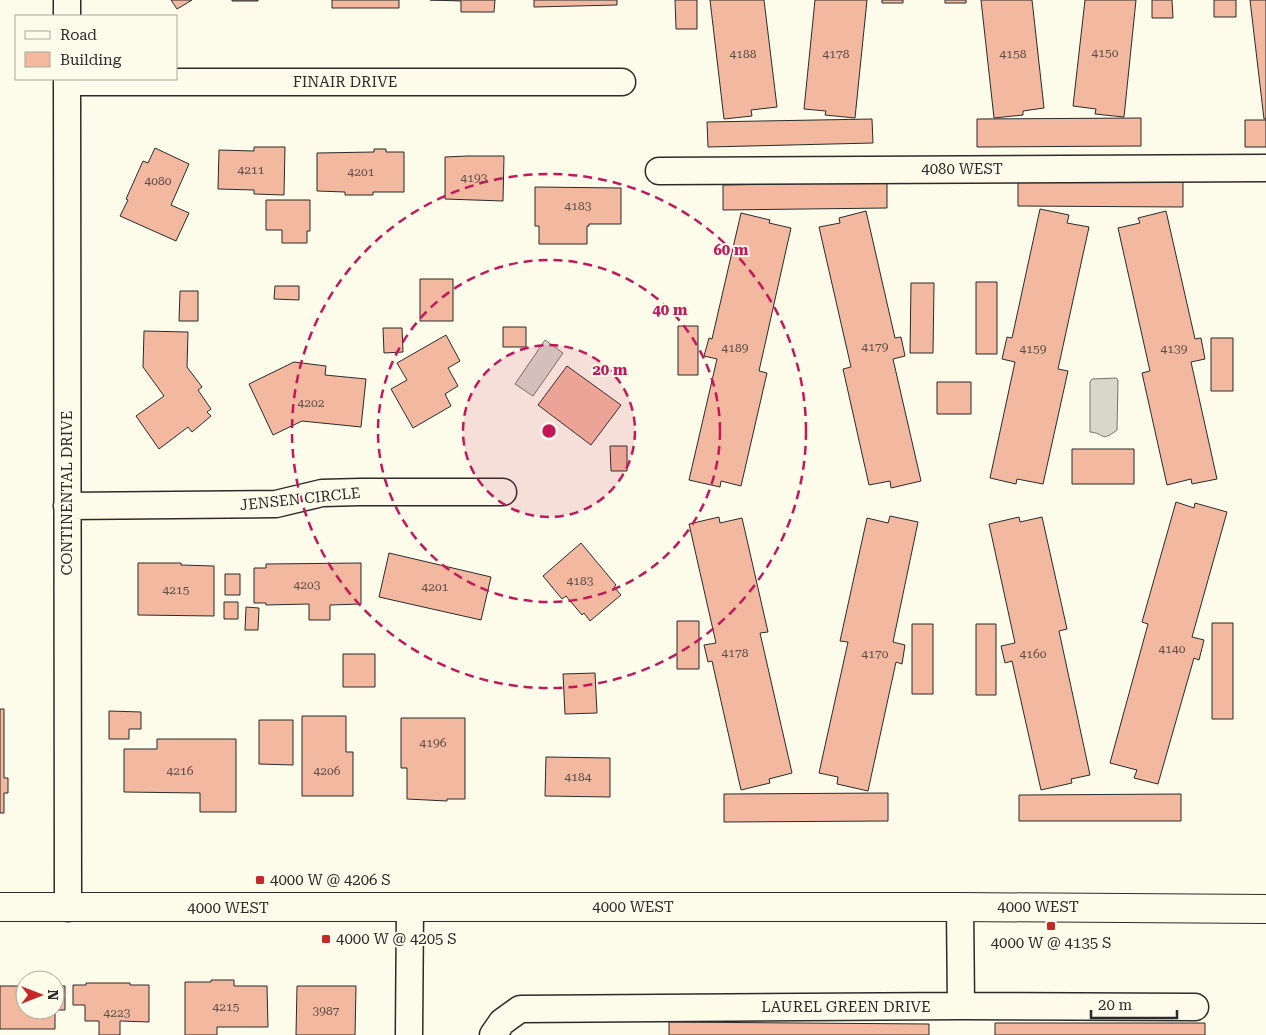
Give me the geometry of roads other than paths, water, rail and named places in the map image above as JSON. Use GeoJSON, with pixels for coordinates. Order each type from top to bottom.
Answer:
{"type":"FeatureCollection","features":[{"type":"Feature","properties":{"kind":"street"},"geometry":{"type":"LineString","coordinates":[[67,0],[67,15]]}},
{"type":"Feature","properties":{"kind":"street","name":"FINAIR DRIVE"},"geometry":{"type":"LineString","coordinates":[[67,80],[622,82]]}},
{"type":"Feature","properties":{"kind":"street","name":"CONTINENTAL DRIVE"},"geometry":{"type":"LineString","coordinates":[[67,80],[68,908]]}},
{"type":"Feature","properties":{"kind":"street","name":"4080 WEST"},"geometry":{"type":"LineString","coordinates":[[659,170],[1266,168]]}},
{"type":"Feature","properties":{"kind":"street","name":"JENSEN CIRCLE"},"geometry":{"type":"LineString","coordinates":[[67,506],[276,504],[322,493],[503,492]]}},
{"type":"Feature","properties":{"kind":"street","name":"4000 WEST"},"geometry":{"type":"LineString","coordinates":[[0,907],[960,907],[1266,909]]}},
{"type":"Feature","properties":{"kind":"street"},"geometry":{"type":"LineString","coordinates":[[960,907],[961,1006]]}},
{"type":"Feature","properties":{"kind":"street"},"geometry":{"type":"LineString","coordinates":[[409,1035],[410,908]]}},
{"type":"Feature","properties":{"kind":"street","name":"LAUREL GREEN DRIVE"},"geometry":{"type":"LineString","coordinates":[[498,1028],[520,1009],[961,1006],[1194,1007]]}},
{"type":"Feature","properties":{"kind":"place","name":"4000 W @ 4206 S"},"geometry":{"type":"Point","coordinates":[260,880]}},
{"type":"Feature","properties":{"kind":"place","name":"4000 W @ 4135 S"},"geometry":{"type":"Point","coordinates":[1051,926]}},
{"type":"Feature","properties":{"kind":"place","name":"4000 W @ 4205 S"},"geometry":{"type":"Point","coordinates":[326,939]}}]}
